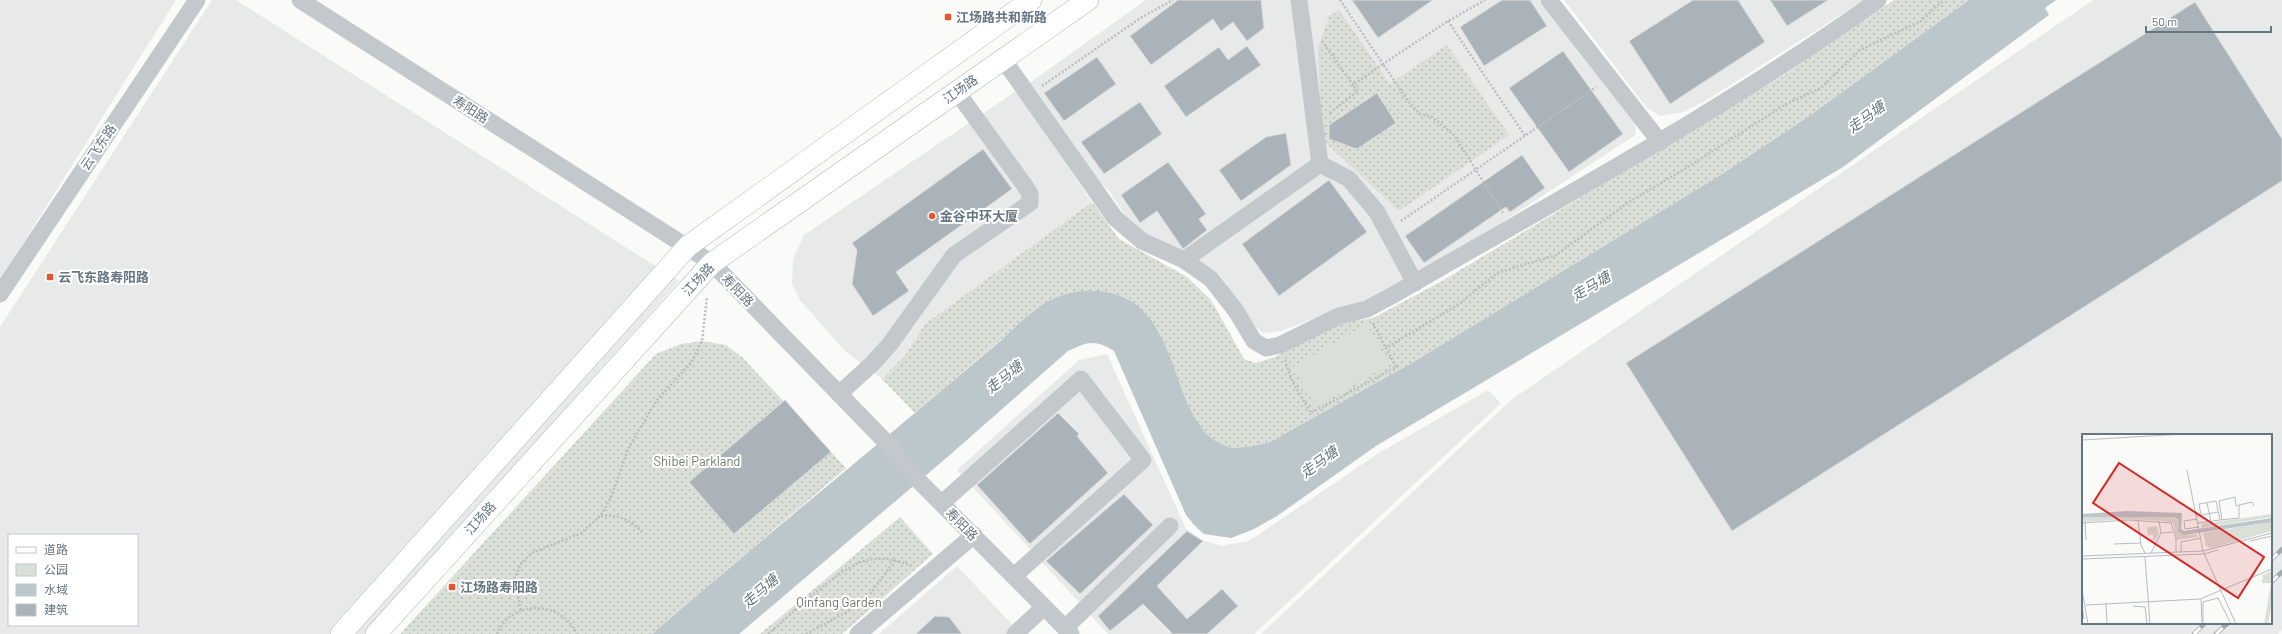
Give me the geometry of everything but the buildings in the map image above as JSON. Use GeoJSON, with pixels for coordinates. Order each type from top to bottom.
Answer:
{"type":"FeatureCollection","features":[{"type":"Feature","properties":{"kind":"main road","name":"江场路"},"geometry":{"type":"LineString","coordinates":[[341,634],[688,246],[1031,0]]}},
{"type":"Feature","properties":{"kind":"main road","name":"江场路"},"geometry":{"type":"LineString","coordinates":[[376,634],[712,263],[1088,0]]}},
{"type":"Feature","properties":{"kind":"street","name":"云飞东路"},"geometry":{"type":"LineString","coordinates":[[0,294],[197,0]]}},
{"type":"Feature","properties":{"kind":"street","name":"寿阳路"},"geometry":{"type":"LineString","coordinates":[[300,0],[688,246],[712,263],[882,438],[919,481],[1068,631]]}},
{"type":"Feature","properties":{"kind":"street"},"geometry":{"type":"LineString","coordinates":[[1299,0],[1320,164]]}},
{"type":"Feature","properties":{"kind":"street"},"geometry":{"type":"LineString","coordinates":[[1549,0],[1660,142]]}},
{"type":"Feature","properties":{"kind":"street"},"geometry":{"type":"LineString","coordinates":[[1003,60],[1115,218],[1142,241],[1184,260],[1211,279],[1236,311],[1254,341],[1266,348],[1280,345],[1323,322],[1367,309],[1415,283],[1660,142],[1760,81],[1878,0]]}},
{"type":"Feature","properties":{"kind":"street"},"geometry":{"type":"LineString","coordinates":[[839,394],[872,364],[890,344],[954,255],[1030,203],[1030,194],[1026,186],[957,92]]}},
{"type":"Feature","properties":{"kind":"street"},"geometry":{"type":"LineString","coordinates":[[1184,260],[1320,164]]}},
{"type":"Feature","properties":{"kind":"street"},"geometry":{"type":"LineString","coordinates":[[1320,164],[1349,178],[1377,212],[1415,283]]}},
{"type":"Feature","properties":{"kind":"street"},"geometry":{"type":"LineString","coordinates":[[942,503],[1081,379],[1143,460],[1014,576]]}},
{"type":"Feature","properties":{"kind":"street"},"geometry":{"type":"LineString","coordinates":[[1068,631],[1170,526]]}},
{"type":"Feature","properties":{"kind":"street"},"geometry":{"type":"LineString","coordinates":[[858,634],[974,535]]}},
{"type":"Feature","properties":{"kind":"street"},"geometry":{"type":"LineString","coordinates":[[1015,634],[1044,607]]}},
{"type":"Feature","properties":{"kind":"path"},"geometry":{"type":"LineString","coordinates":[[1027,94],[1142,16],[1173,0]]}},
{"type":"Feature","properties":{"kind":"path"},"geometry":{"type":"LineString","coordinates":[[1340,0],[1408,101],[1420,114],[1432,117],[1454,136],[1512,227]]}},
{"type":"Feature","properties":{"kind":"path"},"geometry":{"type":"LineString","coordinates":[[1354,85],[1448,21],[1485,0]]}},
{"type":"Feature","properties":{"kind":"path"},"geometry":{"type":"LineString","coordinates":[[1386,348],[1459,304],[1497,273],[1556,255],[1629,202],[1691,165],[1786,104],[1821,88],[1860,50],[1921,21],[1944,0]]}},
{"type":"Feature","properties":{"kind":"path"},"geometry":{"type":"LineString","coordinates":[[1448,21],[1525,136]]}},
{"type":"Feature","properties":{"kind":"path"},"geometry":{"type":"LineString","coordinates":[[1315,126],[1358,91],[1318,35]]}},
{"type":"Feature","properties":{"kind":"path"},"geometry":{"type":"LineString","coordinates":[[1387,231],[1610,78]]}},
{"type":"Feature","properties":{"kind":"path"},"geometry":{"type":"LineString","coordinates":[[521,610],[514,579],[521,564],[532,552],[581,533],[600,516],[609,502],[629,447],[657,400],[691,363],[702,341],[708,294]]}},
{"type":"Feature","properties":{"kind":"path"},"geometry":{"type":"LineString","coordinates":[[1280,345],[1292,381],[1311,413],[1396,367],[1367,309]]}},
{"type":"Feature","properties":{"kind":"path"},"geometry":{"type":"LineString","coordinates":[[600,516],[615,516],[634,524],[642,532]]}},
{"type":"Feature","properties":{"kind":"path"},"geometry":{"type":"LineString","coordinates":[[768,634],[837,575],[866,560],[895,559],[929,574]]}},
{"type":"Feature","properties":{"kind":"path"},"geometry":{"type":"LineString","coordinates":[[806,634],[854,608],[868,597],[895,559]]}},
{"type":"Feature","properties":{"kind":"path"},"geometry":{"type":"LineString","coordinates":[[497,634],[508,618],[521,610],[535,607],[550,609],[564,616],[574,627],[577,634]]}},
{"type":"Feature","properties":{"kind":"shaded area"},"geometry":{"type":"Polygon","coordinates":[[[0,0],[176,0],[0,280],[0,0]]]}},
{"type":"Feature","properties":{"kind":"shaded area"},"geometry":{"type":"Polygon","coordinates":[[[212,0],[236,0],[679,281],[365,634],[0,634],[0,327],[212,0]]]}},
{"type":"Feature","properties":{"kind":"shaded area"},"geometry":{"type":"Polygon","coordinates":[[[1146,0],[1539,0],[1632,120],[1636,128],[1635,135],[1509,218],[1366,304],[1331,312],[1281,331],[1262,333],[1251,321],[1220,275],[1202,263],[1133,228],[1108,189],[1097,182],[1028,84],[1146,0]]]}},
{"type":"Feature","properties":{"kind":"shaded area"},"geometry":{"type":"Polygon","coordinates":[[[1564,0],[1864,0],[1707,100],[1684,112],[1660,116],[1647,108],[1564,0]]]}},
{"type":"Feature","properties":{"kind":"shaded area"},"geometry":{"type":"Polygon","coordinates":[[[2093,0],[2282,0],[2282,629],[2278,634],[1261,634],[1511,400],[2093,0]]]}},
{"type":"Feature","properties":{"kind":"shaded area"},"geometry":{"type":"Polygon","coordinates":[[[1016,91],[1092,202],[925,324],[907,353],[882,379],[846,352],[799,299],[792,284],[793,259],[804,235],[1016,91]]]}},
{"type":"Feature","properties":{"kind":"shaded area"},"geometry":{"type":"Polygon","coordinates":[[[1107,354],[1186,529],[1199,539],[1221,546],[1249,541],[1379,453],[1488,390],[1501,403],[1254,634],[1108,634],[957,470],[1079,360],[1107,354]]]}},
{"type":"Feature","properties":{"kind":"shaded area"},"geometry":{"type":"Polygon","coordinates":[[[957,566],[1021,634],[879,634],[957,566]]]}},
{"type":"Feature","properties":{"kind":"green space"},"geometry":{"type":"Polygon","coordinates":[[[1894,0],[1969,0],[1812,114],[1719,176],[1410,364],[1268,443],[1244,449],[1223,446],[1203,433],[1194,418],[1159,332],[1039,307],[915,413],[882,379],[907,353],[925,324],[1092,202],[1119,239],[1187,277],[1211,300],[1244,359],[1256,363],[1275,357],[1319,332],[1347,322],[1373,318],[1442,281],[1781,77],[1894,0]]]}},
{"type":"Feature","properties":{"kind":"green space"},"geometry":{"type":"Polygon","coordinates":[[[1339,10],[1390,84],[1447,45],[1509,135],[1399,211],[1322,139],[1318,48],[1329,17],[1339,10]]]}},
{"type":"Feature","properties":{"kind":"green space"},"geometry":{"type":"Polygon","coordinates":[[[1366,324],[1390,364],[1316,407],[1293,367],[1366,324]]]}},
{"type":"Feature","properties":{"kind":"green space","name":"Shibei Parkland"},"geometry":{"type":"Polygon","coordinates":[[[702,341],[726,345],[743,358],[846,468],[652,634],[400,634],[656,354],[681,344],[702,341]]]}},
{"type":"Feature","properties":{"kind":"green space","name":"Qinfang Garden"},"geometry":{"type":"Polygon","coordinates":[[[900,517],[933,554],[842,634],[760,634],[900,517]]]}},
{"type":"Feature","properties":{"kind":"water","name":"走马塘"},"geometry":{"type":"Polygon","coordinates":[[[1969,0],[2056,0],[2045,8],[2049,15],[1843,167],[1376,446],[1277,516],[1254,529],[1231,538],[1204,534],[1194,525],[1186,515],[1114,351],[1096,343],[1091,343],[1068,351],[951,454],[739,634],[652,634],[750,550],[998,343],[1028,316],[1053,299],[1070,293],[1096,291],[1105,292],[1130,301],[1149,318],[1163,340],[1192,413],[1205,432],[1228,447],[1245,447],[1268,443],[1410,364],[1719,176],[1812,114],[1969,0]]]}},
{"type":"Feature","properties":{"kind":"railway"},"geometry":{"type":"LineString","coordinates":[[2272,559],[2282,549]]}},
{"type":"Feature","properties":{"kind":"railway"},"geometry":{"type":"LineString","coordinates":[[2272,581],[2282,572]]}},
{"type":"Feature","properties":{"kind":"railway"},"geometry":{"type":"LineString","coordinates":[[2194,634],[2204,624]]}},
{"type":"Feature","properties":{"kind":"railway"},"geometry":{"type":"LineString","coordinates":[[2216,634],[2227,624]]}},
{"type":"Feature","properties":{"kind":"place","name":"江场路共和新路"},"geometry":{"type":"Point","coordinates":[948,17]}},
{"type":"Feature","properties":{"kind":"place","name":"金谷中环大厦"},"geometry":{"type":"Point","coordinates":[932,216]}},
{"type":"Feature","properties":{"kind":"place","name":"云飞东路寿阳路"},"geometry":{"type":"Point","coordinates":[50,277]}},
{"type":"Feature","properties":{"kind":"place","name":"江场路寿阳路"},"geometry":{"type":"Point","coordinates":[452,587]}}]}
